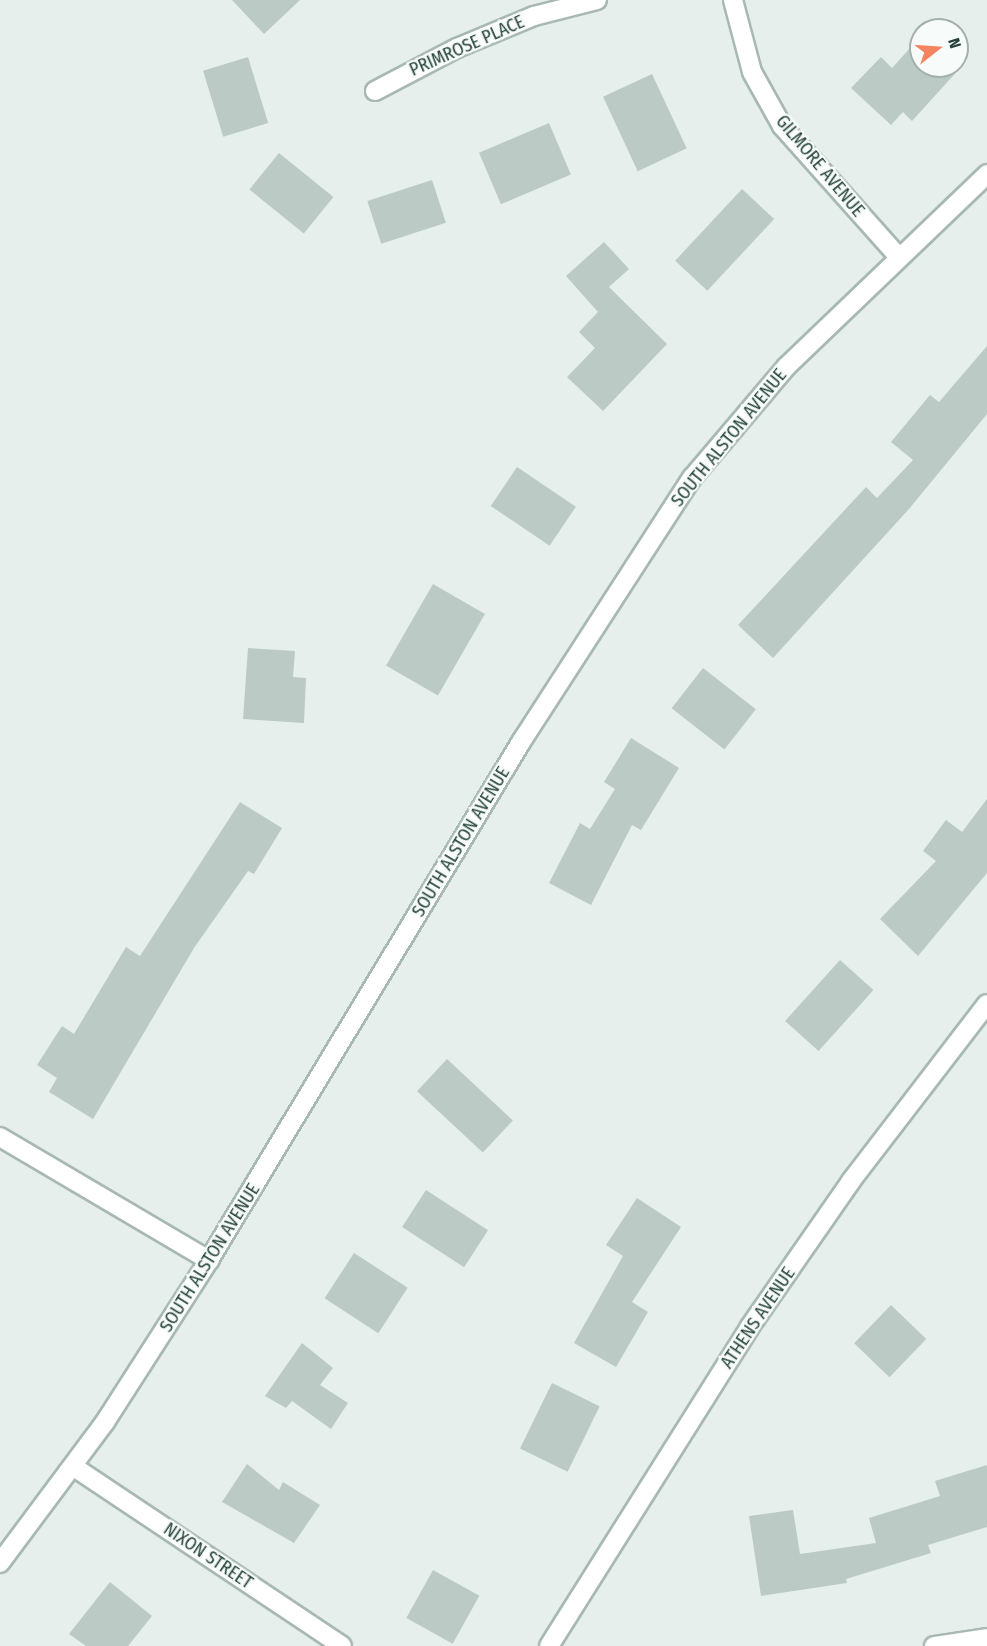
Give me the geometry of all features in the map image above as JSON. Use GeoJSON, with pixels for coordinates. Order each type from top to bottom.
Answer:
{"type":"FeatureCollection","features":[{"type":"Feature","properties":{"kind":"street","name":"PRIMROSE PLACE"},"geometry":{"type":"LineString","coordinates":[[375,91],[457,48],[534,16],[597,0]]}},
{"type":"Feature","properties":{"kind":"street","name":"GILMORE AVENUE"},"geometry":{"type":"LineString","coordinates":[[733,0],[752,72],[782,126],[898,256]]}},
{"type":"Feature","properties":{"kind":"street","name":"SOUTH ALSTON AVENUE"},"geometry":{"type":"LineString","coordinates":[[0,1563],[74,1467],[209,1260],[521,742],[647,542],[692,478],[786,366],[898,256],[987,174]]}},
{"type":"Feature","properties":{"kind":"street","name":"ATHENS AVENUE"},"geometry":{"type":"LineString","coordinates":[[555,1643],[749,1328],[851,1181],[987,1004]]}},
{"type":"Feature","properties":{"kind":"street"},"geometry":{"type":"LineString","coordinates":[[0,1137],[209,1260]]}},
{"type":"Feature","properties":{"kind":"street","name":"NIXON STREET"},"geometry":{"type":"LineString","coordinates":[[74,1467],[342,1646]]}},
{"type":"Feature","properties":{"kind":"street"},"geometry":{"type":"LineString","coordinates":[[934,1646],[987,1638]]}},
{"type":"Feature","properties":{"kind":"building"},"geometry":{"type":"Polygon","coordinates":[[[232,0],[300,0],[264,34],[232,0]]]}},
{"type":"Feature","properties":{"kind":"building"},"geometry":{"type":"Polygon","coordinates":[[[909,49],[909,78],[951,78],[912,121],[903,112],[891,125],[851,88],[881,57],[892,68],[909,49]]]}},
{"type":"Feature","properties":{"kind":"building"},"geometry":{"type":"Polygon","coordinates":[[[248,57],[268,123],[223,137],[203,71],[248,57]]]}},
{"type":"Feature","properties":{"kind":"building"},"geometry":{"type":"Polygon","coordinates":[[[652,74],[687,148],[638,171],[603,97],[652,74]]]}},
{"type":"Feature","properties":{"kind":"building"},"geometry":{"type":"Polygon","coordinates":[[[549,123],[571,175],[501,204],[479,153],[549,123]]]}},
{"type":"Feature","properties":{"kind":"building"},"geometry":{"type":"Polygon","coordinates":[[[279,153],[333,197],[304,234],[249,190],[279,153]]]}},
{"type":"Feature","properties":{"kind":"building"},"geometry":{"type":"Polygon","coordinates":[[[432,180],[446,223],[381,244],[367,201],[432,180]]]}},
{"type":"Feature","properties":{"kind":"building"},"geometry":{"type":"Polygon","coordinates":[[[742,189],[774,219],[707,291],[675,261],[742,189]]]}},
{"type":"Feature","properties":{"kind":"building"},"geometry":{"type":"Polygon","coordinates":[[[604,242],[629,269],[609,287],[667,344],[603,411],[567,377],[595,348],[579,332],[598,312],[566,276],[604,242]]]}},
{"type":"Feature","properties":{"kind":"building"},"geometry":{"type":"Polygon","coordinates":[[[987,346],[987,414],[909,509],[773,658],[738,625],[866,487],[877,498],[913,460],[891,442],[930,395],[939,402],[987,346]]]}},
{"type":"Feature","properties":{"kind":"building"},"geometry":{"type":"Polygon","coordinates":[[[517,467],[576,507],[550,546],[491,506],[517,467]]]}},
{"type":"Feature","properties":{"kind":"building"},"geometry":{"type":"Polygon","coordinates":[[[433,584],[485,614],[438,695],[386,665],[433,584]]]}},
{"type":"Feature","properties":{"kind":"building"},"geometry":{"type":"Polygon","coordinates":[[[248,648],[295,651],[293,677],[306,678],[304,723],[243,719],[248,648]]]}},
{"type":"Feature","properties":{"kind":"building"},"geometry":{"type":"Polygon","coordinates":[[[703,668],[756,709],[724,749],[672,708],[703,668]]]}},
{"type":"Feature","properties":{"kind":"building"},"geometry":{"type":"Polygon","coordinates":[[[631,738],[679,768],[641,830],[632,825],[591,905],[549,883],[580,823],[590,829],[615,789],[604,782],[631,738]]]}},
{"type":"Feature","properties":{"kind":"building"},"geometry":{"type":"Polygon","coordinates":[[[987,799],[987,873],[918,956],[880,919],[936,861],[923,851],[946,820],[962,832],[987,799]]]}},
{"type":"Feature","properties":{"kind":"building"},"geometry":{"type":"Polygon","coordinates":[[[240,802],[282,828],[254,874],[248,871],[194,948],[93,1119],[49,1092],[57,1078],[37,1065],[62,1026],[74,1034],[126,947],[140,956],[240,802]]]}},
{"type":"Feature","properties":{"kind":"building"},"geometry":{"type":"Polygon","coordinates":[[[840,960],[873,990],[819,1051],[785,1021],[840,960]]]}},
{"type":"Feature","properties":{"kind":"building"},"geometry":{"type":"Polygon","coordinates":[[[447,1059],[513,1120],[483,1153],[417,1091],[447,1059]]]}},
{"type":"Feature","properties":{"kind":"building"},"geometry":{"type":"Polygon","coordinates":[[[426,1190],[488,1230],[464,1267],[402,1227],[426,1190]]]}},
{"type":"Feature","properties":{"kind":"building"},"geometry":{"type":"Polygon","coordinates":[[[637,1198],[681,1227],[632,1302],[648,1312],[616,1367],[574,1343],[623,1256],[606,1245],[637,1198]]]}},
{"type":"Feature","properties":{"kind":"building"},"geometry":{"type":"Polygon","coordinates":[[[354,1253],[408,1288],[378,1333],[325,1298],[354,1253]]]}},
{"type":"Feature","properties":{"kind":"building"},"geometry":{"type":"Polygon","coordinates":[[[891,1305],[926,1339],[889,1377],[854,1343],[891,1305]]]}},
{"type":"Feature","properties":{"kind":"building"},"geometry":{"type":"Polygon","coordinates":[[[302,1343],[333,1368],[320,1385],[348,1403],[331,1429],[292,1401],[286,1408],[265,1396],[302,1343]]]}},
{"type":"Feature","properties":{"kind":"building"},"geometry":{"type":"Polygon","coordinates":[[[552,1383],[600,1406],[568,1472],[520,1449],[552,1383]]]}},
{"type":"Feature","properties":{"kind":"building"},"geometry":{"type":"Polygon","coordinates":[[[247,1464],[279,1490],[283,1482],[320,1505],[294,1543],[222,1502],[247,1464]]]}},
{"type":"Feature","properties":{"kind":"building"},"geometry":{"type":"Polygon","coordinates":[[[987,1465],[987,1527],[928,1545],[931,1553],[846,1579],[847,1583],[761,1596],[749,1516],[793,1510],[800,1554],[876,1543],[869,1518],[940,1496],[935,1481],[987,1465]]]}},
{"type":"Feature","properties":{"kind":"building"},"geometry":{"type":"Polygon","coordinates":[[[433,1570],[479,1596],[453,1644],[406,1618],[433,1570]]]}},
{"type":"Feature","properties":{"kind":"building"},"geometry":{"type":"Polygon","coordinates":[[[110,1582],[152,1616],[128,1646],[86,1646],[69,1634],[110,1582]]]}}]}
